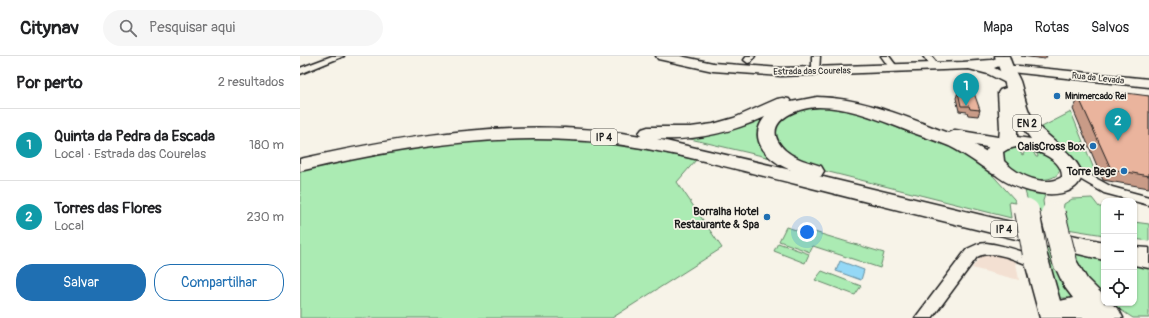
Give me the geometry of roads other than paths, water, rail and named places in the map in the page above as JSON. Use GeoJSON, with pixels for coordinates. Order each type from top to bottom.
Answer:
{"type":"FeatureCollection","features":[{"type":"Feature","properties":{"kind":"highway"},"geometry":{"type":"LineString","coordinates":[[619,131],[676,134],[706,131],[733,124],[785,102],[802,98],[822,97],[862,104],[962,138],[1006,143]]}},
{"type":"Feature","properties":{"kind":"highway"},"geometry":{"type":"LineString","coordinates":[[1003,171],[956,142],[865,109],[839,103],[816,102],[792,106],[774,116],[769,122],[767,129],[768,141],[778,154],[802,167],[936,202],[1018,216]]}},
{"type":"Feature","properties":{"kind":"highway","name":"IP 4"},"geometry":{"type":"LineString","coordinates":[[300,158],[395,139],[455,130],[542,126],[619,131],[1018,216],[1101,243]]}},
{"type":"Feature","properties":{"kind":"highway","name":"IP 4"},"geometry":{"type":"LineString","coordinates":[[300,165],[400,144],[463,136],[552,134],[610,137],[686,151],[1101,251]]}},
{"type":"Feature","properties":{"kind":"main road","name":"Estrada das Courelas"},"geometry":{"type":"LineString","coordinates":[[662,56],[705,66],[740,70],[782,72],[963,66]]}},
{"type":"Feature","properties":{"kind":"main road"},"geometry":{"type":"LineString","coordinates":[[963,66],[983,65],[1005,69]]}},
{"type":"Feature","properties":{"kind":"main road"},"geometry":{"type":"LineString","coordinates":[[963,66],[986,69],[1005,69]]}},
{"type":"Feature","properties":{"kind":"main road","name":"EN 2"},"geometry":{"type":"LineString","coordinates":[[1005,69],[1009,126],[1006,143]]}},
{"type":"Feature","properties":{"kind":"main road","name":"EN 2"},"geometry":{"type":"LineString","coordinates":[[1005,69],[1018,106],[1025,120],[1036,135],[1064,162]]}},
{"type":"Feature","properties":{"kind":"main road","name":"EN 2"},"geometry":{"type":"LineString","coordinates":[[1053,318],[1036,259],[1018,216],[1022,200],[1003,171],[995,162],[993,156],[994,151],[998,146],[1006,143],[1017,142],[1033,145],[1050,151],[1064,162]]}},
{"type":"Feature","properties":{"kind":"main road"},"geometry":{"type":"LineString","coordinates":[[1003,171],[1020,181],[1038,186],[1059,186],[1067,183],[1071,179],[1072,174],[1064,162]]}},
{"type":"Feature","properties":{"kind":"main road"},"geometry":{"type":"LineString","coordinates":[[1059,186],[1053,203],[1053,214],[1069,275],[1076,285],[1109,318]]}},
{"type":"Feature","properties":{"kind":"main road"},"geometry":{"type":"LineString","coordinates":[[1057,318],[1058,315],[1066,311],[1076,309],[1088,310],[1109,318]]}},
{"type":"Feature","properties":{"kind":"street"},"geometry":{"type":"LineString","coordinates":[[300,71],[340,56]]}},
{"type":"Feature","properties":{"kind":"street"},"geometry":{"type":"LineString","coordinates":[[816,56],[816,71]]}},
{"type":"Feature","properties":{"kind":"street"},"geometry":{"type":"LineString","coordinates":[[885,56],[894,68]]}},
{"type":"Feature","properties":{"kind":"street"},"geometry":{"type":"LineString","coordinates":[[927,56],[936,67]]}},
{"type":"Feature","properties":{"kind":"street"},"geometry":{"type":"LineString","coordinates":[[1005,69],[1019,66],[1046,73]]}},
{"type":"Feature","properties":{"kind":"street"},"geometry":{"type":"LineString","coordinates":[[1005,69],[1015,75],[1020,73],[1046,73]]}},
{"type":"Feature","properties":{"kind":"street","name":"Rua da Levada"},"geometry":{"type":"LineString","coordinates":[[1046,73],[1149,83]]}},
{"type":"Feature","properties":{"kind":"street"},"geometry":{"type":"LineString","coordinates":[[1064,162],[1108,190],[1149,201]]}},
{"type":"Feature","properties":{"kind":"street"},"geometry":{"type":"LineString","coordinates":[[923,318],[972,253],[978,249],[994,250],[1036,259]]}},
{"type":"Feature","properties":{"kind":"water"},"geometry":{"type":"Polygon","coordinates":[[[840,261],[864,270],[861,280],[836,271],[840,261]]]}},
{"type":"Feature","properties":{"kind":"place","name":"Minimercado Rei"},"geometry":{"type":"Point","coordinates":[1057,96]}},
{"type":"Feature","properties":{"kind":"place","name":"Quinta da Pedra da Escada"},"geometry":{"type":"Point","coordinates":[966,106]}},
{"type":"Feature","properties":{"kind":"place","name":"Torres das Flores"},"geometry":{"type":"Point","coordinates":[1118,141]}},
{"type":"Feature","properties":{"kind":"place","name":"CalisCross Box"},"geometry":{"type":"Point","coordinates":[1093,146]}},
{"type":"Feature","properties":{"kind":"place","name":"Torre Bege"},"geometry":{"type":"Point","coordinates":[1124,171]}},
{"type":"Feature","properties":{"kind":"place","name":"Borralha Hotel Restaurante & Spa"},"geometry":{"type":"Point","coordinates":[767,217]}}]}
